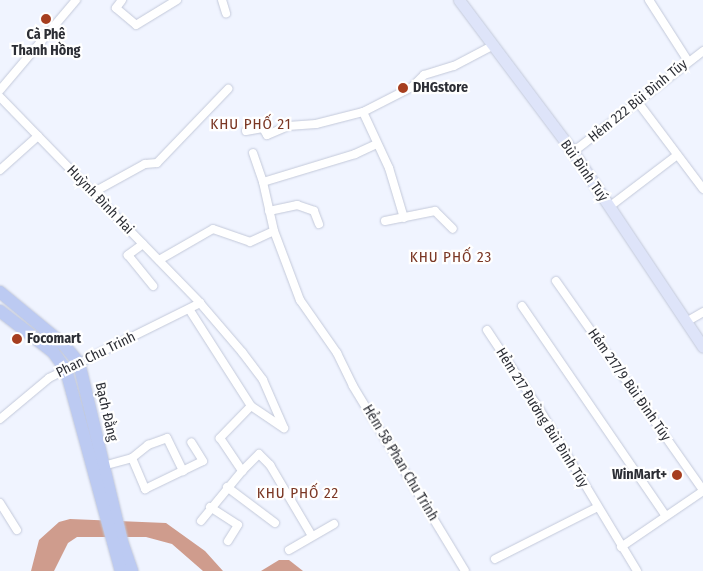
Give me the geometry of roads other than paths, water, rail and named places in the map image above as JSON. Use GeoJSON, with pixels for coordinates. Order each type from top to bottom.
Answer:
{"type":"FeatureCollection","features":[{"type":"Feature","properties":{"kind":"main road","name":"Bạch Đằng"},"geometry":{"type":"LineString","coordinates":[[0,292],[64,345],[79,363],[103,466],[109,511]]}},
{"type":"Feature","properties":{"kind":"main road","name":"Bạch Đằng"},"geometry":{"type":"LineString","coordinates":[[0,311],[53,352],[66,370],[109,511],[117,543],[121,571]]}},
{"type":"Feature","properties":{"kind":"main road","name":"Bạch Đằng"},"geometry":{"type":"LineString","coordinates":[[117,543],[132,571]]}},
{"type":"Feature","properties":{"kind":"street"},"geometry":{"type":"LineString","coordinates":[[0,90],[76,0]]}},
{"type":"Feature","properties":{"kind":"street"},"geometry":{"type":"LineString","coordinates":[[122,0],[116,8],[136,25],[177,0]]}},
{"type":"Feature","properties":{"kind":"street"},"geometry":{"type":"LineString","coordinates":[[222,0],[226,13]]}},
{"type":"Feature","properties":{"kind":"street","name":"Bùi Đình Tuý"},"geometry":{"type":"LineString","coordinates":[[459,0],[573,152],[703,347]]}},
{"type":"Feature","properties":{"kind":"street"},"geometry":{"type":"LineString","coordinates":[[649,0],[688,61]]}},
{"type":"Feature","properties":{"kind":"street"},"geometry":{"type":"LineString","coordinates":[[246,131],[263,128],[267,135],[288,126],[316,124],[363,112],[412,87],[424,75],[454,66],[492,46]]}},
{"type":"Feature","properties":{"kind":"street","name":"Hẻm 222 Bùi Đình Túy"},"geometry":{"type":"LineString","coordinates":[[573,152],[703,51]]}},
{"type":"Feature","properties":{"kind":"street"},"geometry":{"type":"LineString","coordinates":[[94,192],[144,164],[157,163],[228,89]]}},
{"type":"Feature","properties":{"kind":"street","name":"Huỳnh Đình Hai"},"geometry":{"type":"LineString","coordinates":[[0,97],[200,303],[256,368],[284,428],[251,406]]}},
{"type":"Feature","properties":{"kind":"street"},"geometry":{"type":"LineString","coordinates":[[637,101],[676,156],[703,189]]}},
{"type":"Feature","properties":{"kind":"street"},"geometry":{"type":"LineString","coordinates":[[363,112],[376,144],[389,168],[404,218]]}},
{"type":"Feature","properties":{"kind":"street"},"geometry":{"type":"LineString","coordinates":[[0,170],[38,136]]}},
{"type":"Feature","properties":{"kind":"street"},"geometry":{"type":"LineString","coordinates":[[263,182],[355,154],[376,144]]}},
{"type":"Feature","properties":{"kind":"street","name":"Hẻm 58 Phan Chu Trinh"},"geometry":{"type":"LineString","coordinates":[[253,153],[263,182],[274,231],[300,300],[337,353],[353,386],[466,571]]}},
{"type":"Feature","properties":{"kind":"street"},"geometry":{"type":"LineString","coordinates":[[609,206],[676,156]]}},
{"type":"Feature","properties":{"kind":"street"},"geometry":{"type":"LineString","coordinates":[[269,211],[297,205],[314,211],[319,224]]}},
{"type":"Feature","properties":{"kind":"street"},"geometry":{"type":"LineString","coordinates":[[385,221],[435,211],[453,229]]}},
{"type":"Feature","properties":{"kind":"street"},"geometry":{"type":"LineString","coordinates":[[158,260],[212,229],[250,242],[274,231]]}},
{"type":"Feature","properties":{"kind":"street"},"geometry":{"type":"LineString","coordinates":[[143,244],[128,255],[153,286]]}},
{"type":"Feature","properties":{"kind":"street","name":"Hẻm 217/9 Bùi Đình Túy"},"geometry":{"type":"LineString","coordinates":[[556,280],[702,490]]}},
{"type":"Feature","properties":{"kind":"street","name":"Phan Chu Trinh"},"geometry":{"type":"LineString","coordinates":[[0,419],[49,378],[200,303]]}},
{"type":"Feature","properties":{"kind":"street"},"geometry":{"type":"LineString","coordinates":[[522,306],[665,515]]}},
{"type":"Feature","properties":{"kind":"street"},"geometry":{"type":"LineString","coordinates":[[189,309],[251,406],[220,438],[242,471]]}},
{"type":"Feature","properties":{"kind":"street"},"geometry":{"type":"LineString","coordinates":[[686,322],[703,312]]}},
{"type":"Feature","properties":{"kind":"street","name":"Hẻm 217 Đường Bùi Đình Túy"},"geometry":{"type":"LineString","coordinates":[[487,330],[540,410],[596,508],[637,571]]}},
{"type":"Feature","properties":{"kind":"street"},"geometry":{"type":"LineString","coordinates":[[103,466],[132,458],[148,445],[167,438],[183,471]]}},
{"type":"Feature","properties":{"kind":"street"},"geometry":{"type":"LineString","coordinates":[[132,458],[145,489],[203,461],[191,442]]}},
{"type":"Feature","properties":{"kind":"street"},"geometry":{"type":"LineString","coordinates":[[201,521],[227,487],[259,454],[289,492],[312,536]]}},
{"type":"Feature","properties":{"kind":"street"},"geometry":{"type":"LineString","coordinates":[[227,487],[275,523]]}},
{"type":"Feature","properties":{"kind":"street"},"geometry":{"type":"LineString","coordinates":[[621,547],[702,490]]}},
{"type":"Feature","properties":{"kind":"street"},"geometry":{"type":"LineString","coordinates":[[0,503],[18,530]]}},
{"type":"Feature","properties":{"kind":"street"},"geometry":{"type":"LineString","coordinates":[[210,507],[238,526],[228,542]]}},
{"type":"Feature","properties":{"kind":"street"},"geometry":{"type":"LineString","coordinates":[[495,558],[596,508]]}},
{"type":"Feature","properties":{"kind":"street"},"geometry":{"type":"LineString","coordinates":[[289,550],[334,524]]}},
{"type":"Feature","properties":{"kind":"place","name":"Cà Phê Thanh Hồng"},"geometry":{"type":"Point","coordinates":[46,19]}},
{"type":"Feature","properties":{"kind":"place","name":"DHGstore"},"geometry":{"type":"Point","coordinates":[403,88]}},
{"type":"Feature","properties":{"kind":"place","name":"Focomart"},"geometry":{"type":"Point","coordinates":[17,339]}},
{"type":"Feature","properties":{"kind":"place","name":"WinMart+"},"geometry":{"type":"Point","coordinates":[677,475]}},
{"type":"Feature","properties":{"kind":"district","name":"KHU PHỐ 21"},"geometry":{"type":"Point","coordinates":[251,125]}},
{"type":"Feature","properties":{"kind":"district","name":"KHU PHỐ 23"},"geometry":{"type":"Point","coordinates":[451,258]}},
{"type":"Feature","properties":{"kind":"district","name":"KHU PHỐ 22"},"geometry":{"type":"Point","coordinates":[298,494]}}]}
